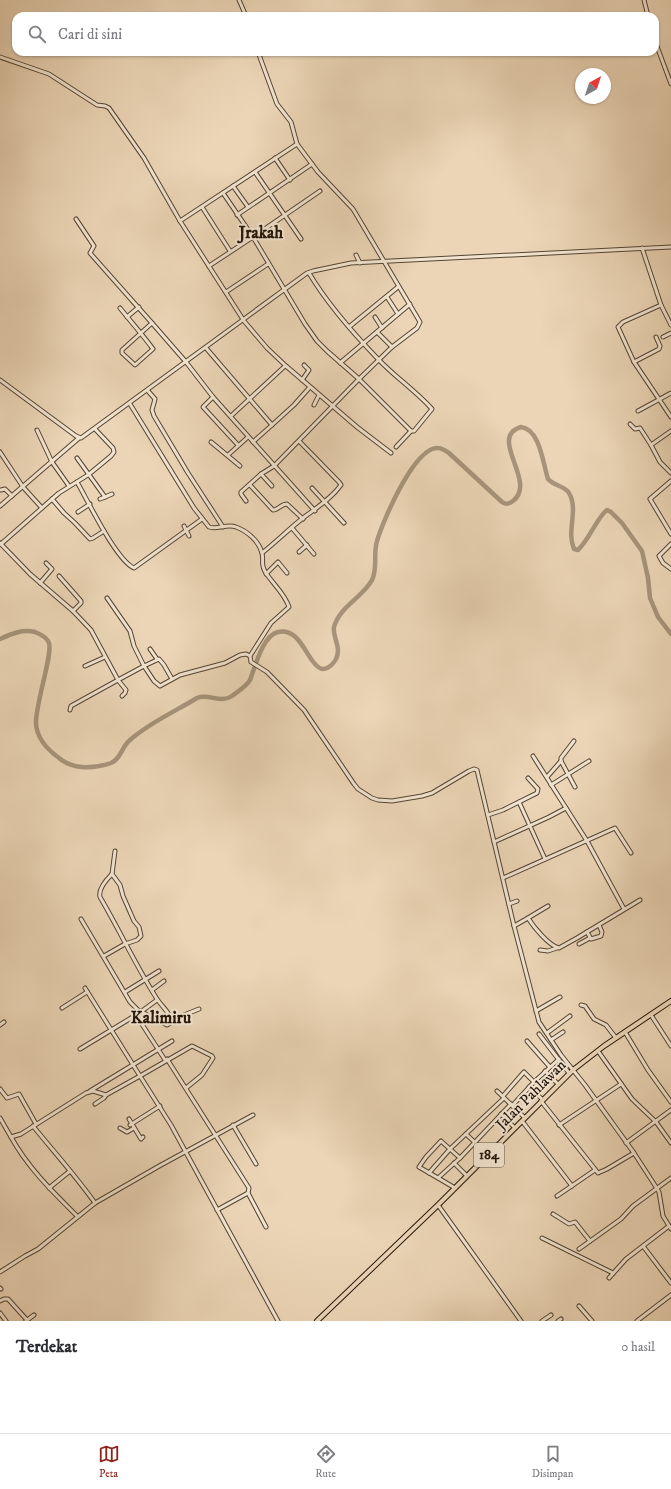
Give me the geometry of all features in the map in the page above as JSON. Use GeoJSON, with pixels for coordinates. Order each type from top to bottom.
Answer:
{"type":"FeatureCollection","features":[{"type":"Feature","properties":{"kind":"main road","name":"Jalan Pahlawan"},"geometry":{"type":"LineString","coordinates":[[316,1321],[438,1205],[571,1072],[616,1038],[671,1001]]}},
{"type":"Feature","properties":{"kind":"street"},"geometry":{"type":"LineString","coordinates":[[239,0],[244,12]]}},
{"type":"Feature","properties":{"kind":"street"},"geometry":{"type":"LineString","coordinates":[[644,0],[647,12]]}},
{"type":"Feature","properties":{"kind":"street"},"geometry":{"type":"LineString","coordinates":[[659,51],[671,84]]}},
{"type":"Feature","properties":{"kind":"street"},"geometry":{"type":"LineString","coordinates":[[246,501],[241,493],[262,474],[274,466],[359,379],[392,347],[420,324],[420,321],[398,287],[353,209],[312,164],[297,144],[292,122],[277,104],[259,56]]}},
{"type":"Feature","properties":{"kind":"street"},"geometry":{"type":"LineString","coordinates":[[0,57],[43,71],[97,105],[107,106],[144,158],[180,221],[244,321],[285,366],[391,453]]}},
{"type":"Feature","properties":{"kind":"street"},"geometry":{"type":"LineString","coordinates":[[180,221],[297,144]]}},
{"type":"Feature","properties":{"kind":"street"},"geometry":{"type":"LineString","coordinates":[[275,158],[290,180]]}},
{"type":"Feature","properties":{"kind":"street"},"geometry":{"type":"LineString","coordinates":[[237,215],[312,164]]}},
{"type":"Feature","properties":{"kind":"street"},"geometry":{"type":"LineString","coordinates":[[255,172],[301,239]]}},
{"type":"Feature","properties":{"kind":"street"},"geometry":{"type":"LineString","coordinates":[[234,186],[248,207]]}},
{"type":"Feature","properties":{"kind":"street"},"geometry":{"type":"LineString","coordinates":[[209,266],[320,191]]}},
{"type":"Feature","properties":{"kind":"street"},"geometry":{"type":"LineString","coordinates":[[223,193],[253,237],[268,264],[317,341],[359,379],[411,431]]}},
{"type":"Feature","properties":{"kind":"street"},"geometry":{"type":"LineString","coordinates":[[202,207],[230,251]]}},
{"type":"Feature","properties":{"kind":"street"},"geometry":{"type":"LineString","coordinates":[[76,219],[94,246],[90,253],[186,362],[213,397],[315,511]]}},
{"type":"Feature","properties":{"kind":"street"},"geometry":{"type":"LineString","coordinates":[[0,506],[79,438],[84,437],[130,404],[309,273],[339,264],[360,262],[671,247]]}},
{"type":"Feature","properties":{"kind":"street"},"geometry":{"type":"LineString","coordinates":[[642,248],[661,305],[671,325]]}},
{"type":"Feature","properties":{"kind":"street"},"geometry":{"type":"LineString","coordinates":[[356,255],[360,262]]}},
{"type":"Feature","properties":{"kind":"street"},"geometry":{"type":"LineString","coordinates":[[226,292],[268,264]]}},
{"type":"Feature","properties":{"kind":"street"},"geometry":{"type":"LineString","coordinates":[[309,273],[322,296],[349,327],[379,360],[432,409],[414,431],[411,431],[396,447]]}},
{"type":"Feature","properties":{"kind":"street"},"geometry":{"type":"LineString","coordinates":[[349,327],[398,287]]}},
{"type":"Feature","properties":{"kind":"street"},"geometry":{"type":"LineString","coordinates":[[387,297],[398,314]]}},
{"type":"Feature","properties":{"kind":"street"},"geometry":{"type":"LineString","coordinates":[[340,363],[410,304]]}},
{"type":"Feature","properties":{"kind":"street"},"geometry":{"type":"LineString","coordinates":[[661,305],[618,326],[634,362],[671,417]]}},
{"type":"Feature","properties":{"kind":"street"},"geometry":{"type":"LineString","coordinates":[[127,318],[138,307]]}},
{"type":"Feature","properties":{"kind":"street"},"geometry":{"type":"LineString","coordinates":[[120,308],[127,318],[140,333],[153,350],[135,365],[122,353],[122,351],[140,333],[152,323]]}},
{"type":"Feature","properties":{"kind":"street"},"geometry":{"type":"LineString","coordinates":[[375,317],[382,328]]}},
{"type":"Feature","properties":{"kind":"street"},"geometry":{"type":"LineString","coordinates":[[377,332],[392,347]]}},
{"type":"Feature","properties":{"kind":"street"},"geometry":{"type":"LineString","coordinates":[[664,337],[671,333]]}},
{"type":"Feature","properties":{"kind":"street"},"geometry":{"type":"LineString","coordinates":[[634,362],[659,349],[660,346],[656,336]]}},
{"type":"Feature","properties":{"kind":"street"},"geometry":{"type":"LineString","coordinates":[[206,348],[272,425]]}},
{"type":"Feature","properties":{"kind":"street"},"geometry":{"type":"LineString","coordinates":[[302,380],[310,370],[304,365]]}},
{"type":"Feature","properties":{"kind":"street"},"geometry":{"type":"LineString","coordinates":[[231,416],[285,366]]}},
{"type":"Feature","properties":{"kind":"street"},"geometry":{"type":"LineString","coordinates":[[0,380],[79,438]]}},
{"type":"Feature","properties":{"kind":"street"},"geometry":{"type":"LineString","coordinates":[[253,442],[298,401],[310,387]]}},
{"type":"Feature","properties":{"kind":"street"},"geometry":{"type":"LineString","coordinates":[[148,391],[155,399],[152,410],[154,416],[188,473],[223,527]]}},
{"type":"Feature","properties":{"kind":"street"},"geometry":{"type":"LineString","coordinates":[[638,411],[671,393]]}},
{"type":"Feature","properties":{"kind":"street"},"geometry":{"type":"LineString","coordinates":[[314,406],[320,396]]}},
{"type":"Feature","properties":{"kind":"street"},"geometry":{"type":"LineString","coordinates":[[213,397],[203,406],[203,408],[238,445]]}},
{"type":"Feature","properties":{"kind":"street"},"geometry":{"type":"LineString","coordinates":[[130,404],[202,519],[210,528],[232,526],[244,531],[252,537],[262,553],[262,564],[266,574],[283,596],[289,607],[273,620],[250,656],[252,663],[262,668],[304,710],[354,784],[362,792],[378,800],[409,799],[432,793],[470,770],[475,769],[478,772],[536,1012],[541,1026],[547,1033],[571,1072]]}},
{"type":"Feature","properties":{"kind":"street"},"geometry":{"type":"LineString","coordinates":[[630,424],[635,430],[640,428],[660,462],[671,473]]}},
{"type":"Feature","properties":{"kind":"street"},"geometry":{"type":"LineString","coordinates":[[95,429],[113,448],[114,452],[111,456],[88,475],[69,486],[52,499],[1,544],[90,630],[118,680],[126,690],[122,696]]}},
{"type":"Feature","properties":{"kind":"street"},"geometry":{"type":"LineString","coordinates":[[37,430],[52,462],[69,486]]}},
{"type":"Feature","properties":{"kind":"street"},"geometry":{"type":"LineString","coordinates":[[651,446],[671,431]]}},
{"type":"Feature","properties":{"kind":"street"},"geometry":{"type":"LineString","coordinates":[[228,455],[248,437]]}},
{"type":"Feature","properties":{"kind":"street"},"geometry":{"type":"LineString","coordinates":[[262,553],[315,511],[340,486],[340,483],[299,441]]}},
{"type":"Feature","properties":{"kind":"street"},"geometry":{"type":"LineString","coordinates":[[211,442],[240,466]]}},
{"type":"Feature","properties":{"kind":"street"},"geometry":{"type":"LineString","coordinates":[[0,452],[2,458],[23,487],[42,508]]}},
{"type":"Feature","properties":{"kind":"street"},"geometry":{"type":"LineString","coordinates":[[77,458],[105,497]]}},
{"type":"Feature","properties":{"kind":"street"},"geometry":{"type":"LineString","coordinates":[[262,474],[272,486]]}},
{"type":"Feature","properties":{"kind":"street"},"geometry":{"type":"LineString","coordinates":[[671,481],[650,499],[671,534]]}},
{"type":"Feature","properties":{"kind":"street"},"geometry":{"type":"LineString","coordinates":[[77,482],[104,531],[119,554],[134,568],[202,519]]}},
{"type":"Feature","properties":{"kind":"street"},"geometry":{"type":"LineString","coordinates":[[250,485],[273,510],[287,504],[290,505],[303,519]]}},
{"type":"Feature","properties":{"kind":"street"},"geometry":{"type":"LineString","coordinates":[[312,488],[344,523]]}},
{"type":"Feature","properties":{"kind":"street"},"geometry":{"type":"LineString","coordinates":[[1,490],[5,489],[12,496]]}},
{"type":"Feature","properties":{"kind":"street"},"geometry":{"type":"LineString","coordinates":[[100,499],[112,494]]}},
{"type":"Feature","properties":{"kind":"street"},"geometry":{"type":"LineString","coordinates":[[52,499],[90,539],[104,531]]}},
{"type":"Feature","properties":{"kind":"street"},"geometry":{"type":"LineString","coordinates":[[78,512],[90,504]]}},
{"type":"Feature","properties":{"kind":"street"},"geometry":{"type":"LineString","coordinates":[[184,526],[189,536]]}},
{"type":"Feature","properties":{"kind":"street"},"geometry":{"type":"LineString","coordinates":[[292,528],[314,554]]}},
{"type":"Feature","properties":{"kind":"street"},"geometry":{"type":"LineString","coordinates":[[671,544],[659,556],[663,563],[671,569]]}},
{"type":"Feature","properties":{"kind":"street"},"geometry":{"type":"LineString","coordinates":[[299,552],[307,545]]}},
{"type":"Feature","properties":{"kind":"street"},"geometry":{"type":"LineString","coordinates":[[266,574],[278,562],[287,573]]}},
{"type":"Feature","properties":{"kind":"street"},"geometry":{"type":"LineString","coordinates":[[40,583],[52,569],[46,563]]}},
{"type":"Feature","properties":{"kind":"street"},"geometry":{"type":"LineString","coordinates":[[59,576],[81,601],[81,603],[72,611]]}},
{"type":"Feature","properties":{"kind":"street"},"geometry":{"type":"LineString","coordinates":[[107,598],[130,631],[134,646],[144,666],[158,685],[162,685],[183,674],[225,663],[240,655],[246,654],[250,656]]}},
{"type":"Feature","properties":{"kind":"street"},"geometry":{"type":"LineString","coordinates":[[150,648],[156,660]]}},
{"type":"Feature","properties":{"kind":"street"},"geometry":{"type":"LineString","coordinates":[[85,666],[105,656]]}},
{"type":"Feature","properties":{"kind":"street"},"geometry":{"type":"LineString","coordinates":[[70,710],[71,706],[159,659],[172,679]]}},
{"type":"Feature","properties":{"kind":"street"},"geometry":{"type":"LineString","coordinates":[[547,777],[561,761],[561,758],[574,741]]}},
{"type":"Feature","properties":{"kind":"street"},"geometry":{"type":"LineString","coordinates":[[533,756],[587,841],[624,909]]}},
{"type":"Feature","properties":{"kind":"street"},"geometry":{"type":"LineString","coordinates":[[561,761],[575,787]]}},
{"type":"Feature","properties":{"kind":"street"},"geometry":{"type":"LineString","coordinates":[[551,784],[589,761]]}},
{"type":"Feature","properties":{"kind":"street"},"geometry":{"type":"LineString","coordinates":[[488,815],[535,794],[538,791],[528,778]]}},
{"type":"Feature","properties":{"kind":"street"},"geometry":{"type":"LineString","coordinates":[[519,802],[545,859]]}},
{"type":"Feature","properties":{"kind":"street"},"geometry":{"type":"LineString","coordinates":[[494,842],[566,808]]}},
{"type":"Feature","properties":{"kind":"street"},"geometry":{"type":"LineString","coordinates":[[503,878],[615,828],[631,853]]}},
{"type":"Feature","properties":{"kind":"street"},"geometry":{"type":"LineString","coordinates":[[115,851],[112,874],[104,883],[99,896],[157,1000],[169,1014],[171,1022]]}},
{"type":"Feature","properties":{"kind":"street"},"geometry":{"type":"LineString","coordinates":[[104,956],[125,944],[137,940],[141,936],[122,896],[120,885],[112,874]]}},
{"type":"Feature","properties":{"kind":"street"},"geometry":{"type":"LineString","coordinates":[[540,950],[548,951],[557,948],[640,900]]}},
{"type":"Feature","properties":{"kind":"street"},"geometry":{"type":"LineString","coordinates":[[509,904],[517,901]]}},
{"type":"Feature","properties":{"kind":"street"},"geometry":{"type":"LineString","coordinates":[[514,926],[548,906]]}},
{"type":"Feature","properties":{"kind":"street"},"geometry":{"type":"LineString","coordinates":[[528,918],[542,936],[557,948]]}},
{"type":"Feature","properties":{"kind":"street"},"geometry":{"type":"LineString","coordinates":[[81,919],[130,1002],[140,1010],[166,1024],[199,1009]]}},
{"type":"Feature","properties":{"kind":"street"},"geometry":{"type":"LineString","coordinates":[[579,944],[590,938],[593,939],[602,935],[599,925]]}},
{"type":"Feature","properties":{"kind":"street"},"geometry":{"type":"LineString","coordinates":[[587,932],[590,938]]}},
{"type":"Feature","properties":{"kind":"street"},"geometry":{"type":"LineString","coordinates":[[125,992],[159,971]]}},
{"type":"Feature","properties":{"kind":"street"},"geometry":{"type":"LineString","coordinates":[[152,990],[164,981]]}},
{"type":"Feature","properties":{"kind":"street"},"geometry":{"type":"LineString","coordinates":[[62,1008],[86,990],[160,1106],[202,1180],[278,1321]]}},
{"type":"Feature","properties":{"kind":"street"},"geometry":{"type":"LineString","coordinates":[[536,1012],[560,997]]}},
{"type":"Feature","properties":{"kind":"street"},"geometry":{"type":"LineString","coordinates":[[80,1049],[136,1015],[140,1010],[157,1000]]}},
{"type":"Feature","properties":{"kind":"street"},"geometry":{"type":"LineString","coordinates":[[581,1005],[585,1006],[594,1019],[606,1026],[616,1038]]}},
{"type":"Feature","properties":{"kind":"street"},"geometry":{"type":"LineString","coordinates":[[136,1015],[216,1134],[249,1188],[248,1193],[266,1227]]}},
{"type":"Feature","properties":{"kind":"street"},"geometry":{"type":"LineString","coordinates":[[651,1015],[671,1046]]}},
{"type":"Feature","properties":{"kind":"street"},"geometry":{"type":"LineString","coordinates":[[547,1033],[570,1016]]}},
{"type":"Feature","properties":{"kind":"street"},"geometry":{"type":"LineString","coordinates":[[0,1025],[4,1022]]}},
{"type":"Feature","properties":{"kind":"street"},"geometry":{"type":"LineString","coordinates":[[551,1040],[563,1032]]}},
{"type":"Feature","properties":{"kind":"street"},"geometry":{"type":"LineString","coordinates":[[625,1032],[648,1070],[671,1102]]}},
{"type":"Feature","properties":{"kind":"street"},"geometry":{"type":"LineString","coordinates":[[540,1034],[559,1059],[596,1100],[634,1153],[657,1189],[660,1197],[661,1210],[670,1228],[626,1259],[609,1278]]}},
{"type":"Feature","properties":{"kind":"street"},"geometry":{"type":"LineString","coordinates":[[666,1039],[671,1036]]}},
{"type":"Feature","properties":{"kind":"street"},"geometry":{"type":"LineString","coordinates":[[11,1137],[34,1125],[172,1041]]}},
{"type":"Feature","properties":{"kind":"street"},"geometry":{"type":"LineString","coordinates":[[527,1042],[549,1066]]}},
{"type":"Feature","properties":{"kind":"street"},"geometry":{"type":"LineString","coordinates":[[95,1104],[106,1095],[140,1076],[166,1059],[192,1046],[212,1056],[213,1058],[202,1075],[186,1088]]}},
{"type":"Feature","properties":{"kind":"street"},"geometry":{"type":"LineString","coordinates":[[598,1051],[621,1084],[637,1104],[656,1122],[671,1143]]}},
{"type":"Feature","properties":{"kind":"street"},"geometry":{"type":"LineString","coordinates":[[438,1178],[460,1158],[549,1066],[559,1059]]}},
{"type":"Feature","properties":{"kind":"street"},"geometry":{"type":"LineString","coordinates":[[545,1071],[558,1084]]}},
{"type":"Feature","properties":{"kind":"street"},"geometry":{"type":"LineString","coordinates":[[429,1173],[450,1149],[504,1097],[525,1072],[534,1082]]}},
{"type":"Feature","properties":{"kind":"street"},"geometry":{"type":"LineString","coordinates":[[559,1125],[621,1084]]}},
{"type":"Feature","properties":{"kind":"street"},"geometry":{"type":"LineString","coordinates":[[529,1087],[542,1101],[559,1125],[598,1173],[634,1153]]}},
{"type":"Feature","properties":{"kind":"street"},"geometry":{"type":"LineString","coordinates":[[0,1089],[7,1098],[19,1094],[34,1125],[78,1179],[95,1203]]}},
{"type":"Feature","properties":{"kind":"street"},"geometry":{"type":"LineString","coordinates":[[497,1090],[512,1105],[572,1186]]}},
{"type":"Feature","properties":{"kind":"street"},"geometry":{"type":"LineString","coordinates":[[90,1091],[106,1095]]}},
{"type":"Feature","properties":{"kind":"street"},"geometry":{"type":"LineString","coordinates":[[131,1125],[160,1106]]}},
{"type":"Feature","properties":{"kind":"street"},"geometry":{"type":"LineString","coordinates":[[626,1143],[671,1110]]}},
{"type":"Feature","properties":{"kind":"street"},"geometry":{"type":"LineString","coordinates":[[502,1114],[515,1128]]}},
{"type":"Feature","properties":{"kind":"street"},"geometry":{"type":"LineString","coordinates":[[0,1272],[38,1249],[95,1203],[216,1134],[253,1115]]}},
{"type":"Feature","properties":{"kind":"street"},"geometry":{"type":"LineString","coordinates":[[0,1118],[22,1157],[49,1188],[77,1216]]}},
{"type":"Feature","properties":{"kind":"street"},"geometry":{"type":"LineString","coordinates":[[129,1119],[131,1125],[141,1139],[143,1137]]}},
{"type":"Feature","properties":{"kind":"street"},"geometry":{"type":"LineString","coordinates":[[233,1125],[256,1164]]}},
{"type":"Feature","properties":{"kind":"street"},"geometry":{"type":"LineString","coordinates":[[120,1128],[127,1132],[134,1128]]}},
{"type":"Feature","properties":{"kind":"street"},"geometry":{"type":"LineString","coordinates":[[466,1134],[488,1155]]}},
{"type":"Feature","properties":{"kind":"street"},"geometry":{"type":"LineString","coordinates":[[455,1188],[419,1167],[441,1141],[460,1158]]}},
{"type":"Feature","properties":{"kind":"street"},"geometry":{"type":"LineString","coordinates":[[454,1163],[467,1176]]}},
{"type":"Feature","properties":{"kind":"street"},"geometry":{"type":"LineString","coordinates":[[557,1196],[595,1170]]}},
{"type":"Feature","properties":{"kind":"street"},"geometry":{"type":"LineString","coordinates":[[49,1188],[70,1171]]}},
{"type":"Feature","properties":{"kind":"street"},"geometry":{"type":"LineString","coordinates":[[579,1249],[621,1219],[631,1208],[671,1178]]}},
{"type":"Feature","properties":{"kind":"street"},"geometry":{"type":"LineString","coordinates":[[217,1210],[248,1193]]}},
{"type":"Feature","properties":{"kind":"street"},"geometry":{"type":"LineString","coordinates":[[438,1205],[521,1321]]}},
{"type":"Feature","properties":{"kind":"street"},"geometry":{"type":"LineString","coordinates":[[553,1214],[569,1224],[575,1222],[590,1241]]}},
{"type":"Feature","properties":{"kind":"street"},"geometry":{"type":"LineString","coordinates":[[542,1238],[613,1273]]}},
{"type":"Feature","properties":{"kind":"street"},"geometry":{"type":"LineString","coordinates":[[643,1246],[671,1283]]}},
{"type":"Feature","properties":{"kind":"street"},"geometry":{"type":"LineString","coordinates":[[637,1321],[671,1295]]}},
{"type":"Feature","properties":{"kind":"street"},"geometry":{"type":"LineString","coordinates":[[0,1301],[5,1298],[8,1299],[26,1321],[34,1315]]}},
{"type":"Feature","properties":{"kind":"street"},"geometry":{"type":"LineString","coordinates":[[579,1306],[592,1321]]}},
{"type":"Feature","properties":{"kind":"street"},"geometry":{"type":"LineString","coordinates":[[0,1313],[6,1321]]}},
{"type":"Feature","properties":{"kind":"street"},"geometry":{"type":"LineString","coordinates":[[542,1321],[551,1315]]}},
{"type":"Feature","properties":{"kind":"waterway"},"geometry":{"type":"LineString","coordinates":[[0,639],[17,632],[30,631],[43,636],[49,643],[49,658],[36,716],[38,734],[47,747],[55,755],[71,765],[91,767],[111,763],[117,759],[127,743],[137,734],[197,698],[206,697],[223,699],[232,696],[242,689],[250,680],[260,652],[273,634],[278,632],[291,634],[297,638],[317,666],[322,669],[328,668],[338,655],[334,635],[334,627],[337,620],[346,607],[363,592],[372,580],[375,571],[376,546],[380,531],[401,487],[419,459],[429,451],[441,448],[449,453],[502,502],[505,504],[509,503],[513,501],[519,493],[520,483],[518,472],[510,450],[509,440],[512,432],[521,427],[527,429],[537,440],[548,479],[569,493],[573,506],[571,535],[574,549],[578,550],[582,546],[600,517],[607,510],[611,512],[622,523],[642,551],[648,578],[650,598],[658,617],[671,634]]}},
{"type":"Feature","properties":{"kind":"district","name":"Jrakah"},"geometry":{"type":"Point","coordinates":[261,233]}},
{"type":"Feature","properties":{"kind":"district","name":"Kalimiru"},"geometry":{"type":"Point","coordinates":[161,1018]}}]}
